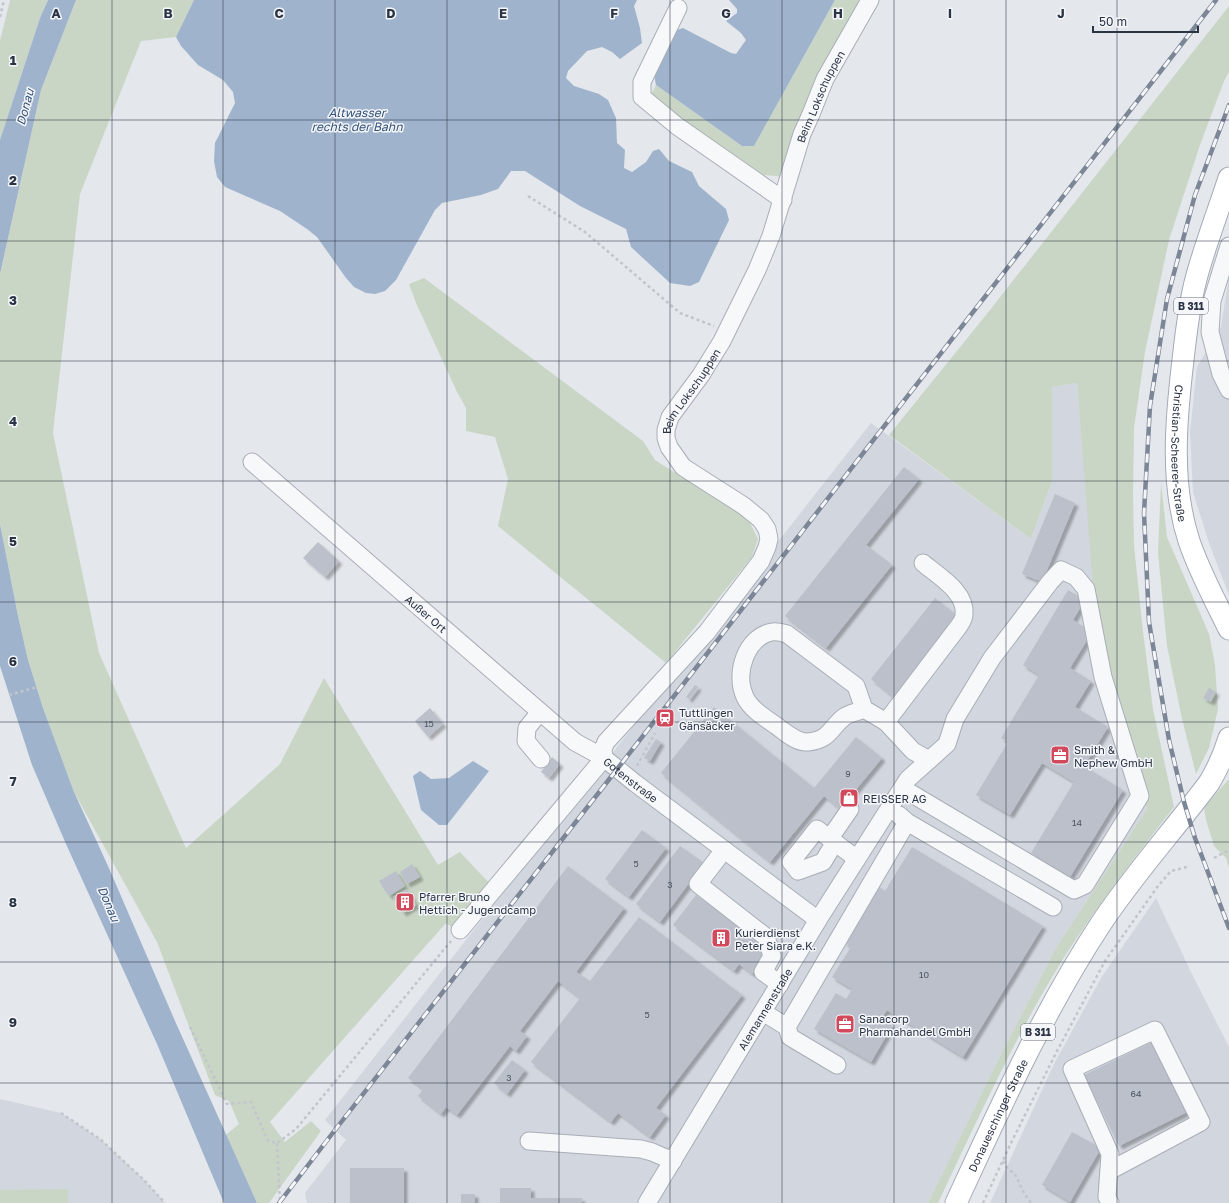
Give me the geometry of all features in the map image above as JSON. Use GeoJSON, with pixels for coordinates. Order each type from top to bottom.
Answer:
{"type":"FeatureCollection","features":[{"type":"Feature","properties":{"kind":"main road","name":"Christian-Scheerer-Straße"},"geometry":{"type":"LineString","coordinates":[[1229,178],[1196,280],[1185,338],[1176,438],[1177,484],[1189,540],[1197,563],[1229,629]]}},
{"type":"Feature","properties":{"kind":"main road","name":"Donaueschinger Straße"},"geometry":{"type":"LineString","coordinates":[[956,1203],[1008,1091],[1051,1006],[1100,925],[1128,886],[1209,783],[1218,769],[1229,738]]}},
{"type":"Feature","properties":{"kind":"street","name":"Beim Lokschuppen"},"geometry":{"type":"LineString","coordinates":[[604,758],[603,749],[606,742],[707,632],[761,560],[767,547],[769,538],[767,529],[761,520],[744,506],[683,467],[669,447],[666,438],[666,430],[670,417],[701,375],[722,341],[757,270],[771,236],[802,134],[825,79],[870,0]]}},
{"type":"Feature","properties":{"kind":"street"},"geometry":{"type":"LineString","coordinates":[[678,8],[642,82],[642,97],[676,126],[782,200]]}},
{"type":"Feature","properties":{"kind":"street"},"geometry":{"type":"LineString","coordinates":[[1229,246],[1212,301],[1210,332],[1221,374],[1229,390]]}},
{"type":"Feature","properties":{"kind":"street","name":"Außer Ort"},"geometry":{"type":"LineString","coordinates":[[252,462],[575,742],[604,758]]}},
{"type":"Feature","properties":{"kind":"street"},"geometry":{"type":"LineString","coordinates":[[886,722],[959,626],[964,616],[964,603],[958,592],[923,563]]}},
{"type":"Feature","properties":{"kind":"street","name":"Alemannenstraße"},"geometry":{"type":"LineString","coordinates":[[647,1203],[818,920],[902,788],[908,779],[947,744],[955,719],[992,658],[1045,589],[1062,570],[1076,577],[1086,589],[1103,677],[1140,796],[1085,885],[1074,890],[902,788]]}},
{"type":"Feature","properties":{"kind":"street"},"geometry":{"type":"LineString","coordinates":[[864,709],[845,716],[828,735],[818,741],[805,742],[791,737],[751,706],[744,696],[742,685],[744,657],[751,645],[762,635],[774,632],[787,634],[856,686],[864,709],[886,722],[913,751],[929,760]]}},
{"type":"Feature","properties":{"kind":"street"},"geometry":{"type":"LineString","coordinates":[[540,712],[527,728],[526,741],[540,759]]}},
{"type":"Feature","properties":{"kind":"street","name":"Gotenstraße"},"geometry":{"type":"LineString","coordinates":[[460,930],[604,758],[635,783],[818,920]]}},
{"type":"Feature","properties":{"kind":"street"},"geometry":{"type":"LineString","coordinates":[[890,807],[907,822],[1054,907]]}},
{"type":"Feature","properties":{"kind":"street"},"geometry":{"type":"LineString","coordinates":[[850,809],[832,840],[857,859]]}},
{"type":"Feature","properties":{"kind":"street"},"geometry":{"type":"LineString","coordinates":[[787,1027],[907,822]]}},
{"type":"Feature","properties":{"kind":"street"},"geometry":{"type":"LineString","coordinates":[[724,850],[698,884],[766,937],[772,956],[763,972],[780,984]]}},
{"type":"Feature","properties":{"kind":"street"},"geometry":{"type":"LineString","coordinates":[[763,1012],[787,1027],[790,1037],[837,1065]]}},
{"type":"Feature","properties":{"kind":"street"},"geometry":{"type":"LineString","coordinates":[[1105,1201],[1110,1154],[1072,1069],[1155,1030],[1201,1122],[1109,1171]]}},
{"type":"Feature","properties":{"kind":"street"},"geometry":{"type":"LineString","coordinates":[[529,1141],[641,1149],[673,1161]]}},
{"type":"Feature","properties":{"kind":"path"},"geometry":{"type":"LineString","coordinates":[[0,17],[4,0]]}},
{"type":"Feature","properties":{"kind":"path"},"geometry":{"type":"LineString","coordinates":[[528,196],[585,232],[680,313],[727,331]]}},
{"type":"Feature","properties":{"kind":"path"},"geometry":{"type":"LineString","coordinates":[[9,695],[37,687]]}},
{"type":"Feature","properties":{"kind":"path"},"geometry":{"type":"LineString","coordinates":[[637,767],[655,733]]}},
{"type":"Feature","properties":{"kind":"path"},"geometry":{"type":"LineString","coordinates":[[1214,858],[1229,850]]}},
{"type":"Feature","properties":{"kind":"path"},"geometry":{"type":"LineString","coordinates":[[983,1203],[1002,1160],[1056,1053],[1105,961],[1158,886],[1171,871],[1187,867]]}},
{"type":"Feature","properties":{"kind":"path"},"geometry":{"type":"LineString","coordinates":[[190,1027],[227,1104],[251,1102],[268,1141],[277,1143],[296,1129],[460,930]]}},
{"type":"Feature","properties":{"kind":"path"},"geometry":{"type":"LineString","coordinates":[[61,1113],[100,1139],[144,1180],[165,1203]]}},
{"type":"Feature","properties":{"kind":"path"},"geometry":{"type":"LineString","coordinates":[[277,1143],[280,1203]]}},
{"type":"Feature","properties":{"kind":"path"},"geometry":{"type":"LineString","coordinates":[[1002,1160],[1008,1169],[1015,1174],[1031,1203]]}},
{"type":"Feature","properties":{"kind":"shaded area"},"geometry":{"type":"Polygon","coordinates":[[[1229,275],[1229,595],[1209,543],[1193,492],[1190,432],[1197,367],[1221,327],[1229,275]]]}},
{"type":"Feature","properties":{"kind":"shaded area"},"geometry":{"type":"Polygon","coordinates":[[[1077,383],[1091,549],[1128,745],[1147,809],[1056,948],[996,1064],[928,1203],[307,1203],[305,1193],[346,1140],[325,1120],[871,423],[1031,539],[1052,481],[1052,387],[1077,383]]]}},
{"type":"Feature","properties":{"kind":"shaded area"},"geometry":{"type":"Polygon","coordinates":[[[1156,898],[1229,1047],[1229,1203],[990,1203],[1054,1064],[1101,978],[1156,898]]]}},
{"type":"Feature","properties":{"kind":"shaded area"},"geometry":{"type":"Polygon","coordinates":[[[0,1099],[61,1113],[100,1139],[144,1180],[165,1203],[0,1203],[0,1099]]]}},
{"type":"Feature","properties":{"kind":"green space"},"geometry":{"type":"Polygon","coordinates":[[[10,0],[48,0],[40,18],[0,140],[0,41],[10,0]]]}},
{"type":"Feature","properties":{"kind":"green space"},"geometry":{"type":"Polygon","coordinates":[[[76,0],[194,0],[176,37],[141,41],[80,194],[53,433],[99,653],[186,848],[280,764],[324,678],[438,865],[460,852],[491,885],[453,928],[446,923],[270,1122],[285,1142],[311,1121],[321,1131],[269,1203],[257,1203],[226,1135],[239,1124],[229,1101],[215,1095],[157,942],[74,792],[43,708],[28,660],[0,524],[0,274],[41,90],[76,0]]]}},
{"type":"Feature","properties":{"kind":"green space"},"geometry":{"type":"Polygon","coordinates":[[[835,0],[863,0],[785,177],[754,174],[650,97],[656,85],[742,146],[754,146],[835,0]]]}},
{"type":"Feature","properties":{"kind":"green space"},"geometry":{"type":"Polygon","coordinates":[[[1229,6],[1229,72],[1224,81],[1200,145],[1169,240],[1145,352],[1134,428],[1134,546],[1143,632],[1153,709],[1174,807],[1104,899],[1065,956],[1014,1046],[938,1203],[928,1203],[996,1064],[1056,948],[1147,809],[1106,667],[1093,586],[1077,383],[1052,387],[1052,481],[1031,539],[889,435],[986,315],[1229,6]]]}},
{"type":"Feature","properties":{"kind":"green space"},"geometry":{"type":"Polygon","coordinates":[[[424,278],[643,441],[655,460],[748,519],[758,539],[752,557],[666,663],[498,526],[508,479],[495,437],[466,431],[466,408],[457,392],[416,303],[409,284],[424,278]]]}},
{"type":"Feature","properties":{"kind":"green space"},"geometry":{"type":"Polygon","coordinates":[[[1161,483],[1167,537],[1209,634],[1215,665],[1218,709],[1209,748],[1196,774],[1182,719],[1167,646],[1158,553],[1161,483]]]}},
{"type":"Feature","properties":{"kind":"green space"},"geometry":{"type":"Polygon","coordinates":[[[1229,779],[1229,868],[1226,858],[1214,846],[1206,820],[1204,807],[1229,779]]]}},
{"type":"Feature","properties":{"kind":"green space"},"geometry":{"type":"Polygon","coordinates":[[[68,1189],[68,1203],[0,1203],[0,1190],[68,1189]]]}},
{"type":"Feature","properties":{"kind":"water","name":"Donau"},"geometry":{"type":"Polygon","coordinates":[[[48,0],[76,0],[41,90],[0,274],[0,140],[40,18],[48,0]]]}},
{"type":"Feature","properties":{"kind":"water","name":"Altwasser rechts der Bahn"},"geometry":{"type":"Polygon","coordinates":[[[194,0],[637,0],[634,6],[640,28],[642,43],[620,59],[612,52],[602,47],[587,51],[568,71],[566,78],[574,86],[599,94],[608,100],[616,118],[617,143],[625,150],[624,168],[632,172],[646,162],[653,151],[659,149],[669,161],[692,172],[699,186],[726,209],[729,220],[699,282],[690,286],[670,283],[631,247],[626,229],[580,206],[525,171],[511,171],[498,189],[481,195],[442,203],[435,210],[396,280],[385,291],[375,294],[366,293],[354,287],[317,237],[307,229],[280,211],[225,187],[217,177],[214,161],[215,143],[235,103],[233,92],[223,80],[198,65],[181,46],[176,37],[194,0]]]}},
{"type":"Feature","properties":{"kind":"water"},"geometry":{"type":"Polygon","coordinates":[[[729,0],[835,0],[754,146],[742,146],[656,85],[654,74],[674,31],[683,28],[731,53],[736,54],[746,40],[741,33],[726,21],[737,13],[737,9],[729,0]]]}},
{"type":"Feature","properties":{"kind":"water","name":"Donau"},"geometry":{"type":"Polygon","coordinates":[[[0,524],[28,660],[43,708],[74,792],[257,1203],[224,1203],[157,1044],[66,844],[32,765],[0,666],[0,524]]]}},
{"type":"Feature","properties":{"kind":"water"},"geometry":{"type":"Polygon","coordinates":[[[473,761],[489,771],[447,825],[439,825],[421,810],[413,776],[420,771],[431,779],[449,778],[473,761]]]}},
{"type":"Feature","properties":{"kind":"building"},"geometry":{"type":"Polygon","coordinates":[[[904,467],[919,479],[866,545],[892,565],[826,648],[785,616],[904,467]]]}},
{"type":"Feature","properties":{"kind":"building"},"geometry":{"type":"Polygon","coordinates":[[[1055,494],[1075,503],[1042,582],[1022,574],[1055,494]]]}},
{"type":"Feature","properties":{"kind":"building"},"geometry":{"type":"Polygon","coordinates":[[[318,542],[339,561],[325,577],[303,558],[318,542]]]}},
{"type":"Feature","properties":{"kind":"building"},"geometry":{"type":"Polygon","coordinates":[[[1068,590],[1085,600],[1073,620],[1092,632],[1070,668],[1091,681],[1075,707],[1108,727],[1084,766],[1123,790],[1070,877],[1031,853],[1074,782],[1042,763],[1010,815],[976,795],[1008,742],[1001,738],[1039,675],[1023,665],[1068,590]]]}},
{"type":"Feature","properties":{"kind":"building"},"geometry":{"type":"Polygon","coordinates":[[[935,598],[959,617],[895,698],[871,679],[935,598]]]}},
{"type":"Feature","properties":{"kind":"building"},"geometry":{"type":"Polygon","coordinates":[[[695,685],[698,687],[689,699],[686,697],[695,685]]]}},
{"type":"Feature","properties":{"kind":"building"},"geometry":{"type":"Polygon","coordinates":[[[1209,688],[1216,692],[1211,702],[1203,698],[1209,688]]]}},
{"type":"Feature","properties":{"kind":"building"},"geometry":{"type":"Polygon","coordinates":[[[714,707],[814,788],[856,737],[882,758],[840,809],[824,796],[770,862],[661,773],[714,707]]]}},
{"type":"Feature","properties":{"kind":"building"},"geometry":{"type":"Polygon","coordinates":[[[430,708],[443,724],[428,737],[415,721],[430,708]]]}},
{"type":"Feature","properties":{"kind":"building"},"geometry":{"type":"Polygon","coordinates":[[[656,739],[661,742],[650,761],[644,758],[656,739]]]}},
{"type":"Feature","properties":{"kind":"building"},"geometry":{"type":"Polygon","coordinates":[[[552,757],[560,764],[549,778],[541,772],[552,757]]]}},
{"type":"Feature","properties":{"kind":"building"},"geometry":{"type":"Polygon","coordinates":[[[642,830],[666,848],[629,897],[605,879],[642,830]]]}},
{"type":"Feature","properties":{"kind":"building"},"geometry":{"type":"Polygon","coordinates":[[[680,846],[704,863],[660,922],[636,904],[680,846]]]}},
{"type":"Feature","properties":{"kind":"building"},"geometry":{"type":"Polygon","coordinates":[[[912,847],[1043,926],[963,1057],[887,1010],[881,1019],[892,1026],[871,1062],[814,1029],[836,993],[846,999],[852,989],[832,977],[851,947],[844,942],[868,880],[885,891],[912,847]]]}},
{"type":"Feature","properties":{"kind":"building"},"geometry":{"type":"Polygon","coordinates":[[[412,864],[420,877],[407,884],[400,872],[412,864]]]}},
{"type":"Feature","properties":{"kind":"building"},"geometry":{"type":"Polygon","coordinates":[[[568,866],[624,908],[576,972],[590,981],[639,917],[742,995],[656,1108],[666,1115],[650,1137],[618,1113],[611,1122],[531,1062],[580,998],[558,981],[520,1031],[527,1036],[516,1051],[510,1046],[457,1115],[446,1107],[441,1114],[418,1096],[423,1089],[408,1078],[568,866]]]}},
{"type":"Feature","properties":{"kind":"building"},"geometry":{"type":"Polygon","coordinates":[[[396,871],[405,886],[389,896],[379,881],[396,871]]]}},
{"type":"Feature","properties":{"kind":"building","name":"Pfarrer Bruno Hettich - Jugendcamp"},"geometry":{"type":"Polygon","coordinates":[[[407,889],[416,905],[403,913],[393,897],[407,889]]]}},
{"type":"Feature","properties":{"kind":"building","name":"Kurierdienst Peter Siara e.K."},"geometry":{"type":"Polygon","coordinates":[[[696,895],[770,950],[752,974],[739,964],[734,971],[673,925],[696,895]]]}},
{"type":"Feature","properties":{"kind":"building"},"geometry":{"type":"Polygon","coordinates":[[[1154,1041],[1189,1111],[1119,1146],[1084,1075],[1154,1041]]]}},
{"type":"Feature","properties":{"kind":"building"},"geometry":{"type":"Polygon","coordinates":[[[512,1060],[525,1070],[507,1094],[494,1083],[512,1060]]]}},
{"type":"Feature","properties":{"kind":"building"},"geometry":{"type":"Polygon","coordinates":[[[1072,1132],[1101,1148],[1070,1202],[1042,1185],[1072,1132]]]}},
{"type":"Feature","properties":{"kind":"building"},"geometry":{"type":"Polygon","coordinates":[[[350,1168],[404,1168],[404,1203],[350,1203],[350,1168]]]}},
{"type":"Feature","properties":{"kind":"building"},"geometry":{"type":"Polygon","coordinates":[[[500,1188],[531,1188],[531,1198],[582,1198],[582,1203],[500,1203],[500,1188]]]}},
{"type":"Feature","properties":{"kind":"building"},"geometry":{"type":"Polygon","coordinates":[[[461,1194],[475,1194],[475,1203],[461,1203],[461,1194]]]}},
{"type":"Feature","properties":{"kind":"railway"},"geometry":{"type":"LineString","coordinates":[[279,1203],[1216,0]]}},
{"type":"Feature","properties":{"kind":"railway"},"geometry":{"type":"LineString","coordinates":[[1229,105],[1195,195],[1167,299],[1150,406],[1144,513],[1149,622],[1169,740],[1184,802],[1195,838],[1229,928]]}},
{"type":"Feature","properties":{"kind":"place","name":"Tuttlingen Gänsäcker"},"geometry":{"type":"Point","coordinates":[665,718]}},
{"type":"Feature","properties":{"kind":"place","name":"Smith & Nephew GmbH"},"geometry":{"type":"Point","coordinates":[1060,755]}},
{"type":"Feature","properties":{"kind":"place","name":"REISSER AG"},"geometry":{"type":"Point","coordinates":[849,798]}},
{"type":"Feature","properties":{"kind":"place","name":"Pfarrer Bruno Hettich - Jugendcamp"},"geometry":{"type":"Point","coordinates":[405,902]}},
{"type":"Feature","properties":{"kind":"place","name":"Kurierdienst Peter Siara e.K."},"geometry":{"type":"Point","coordinates":[721,938]}},
{"type":"Feature","properties":{"kind":"place","name":"Sanacorp Pharmahandel GmbH"},"geometry":{"type":"Point","coordinates":[845,1024]}}]}
